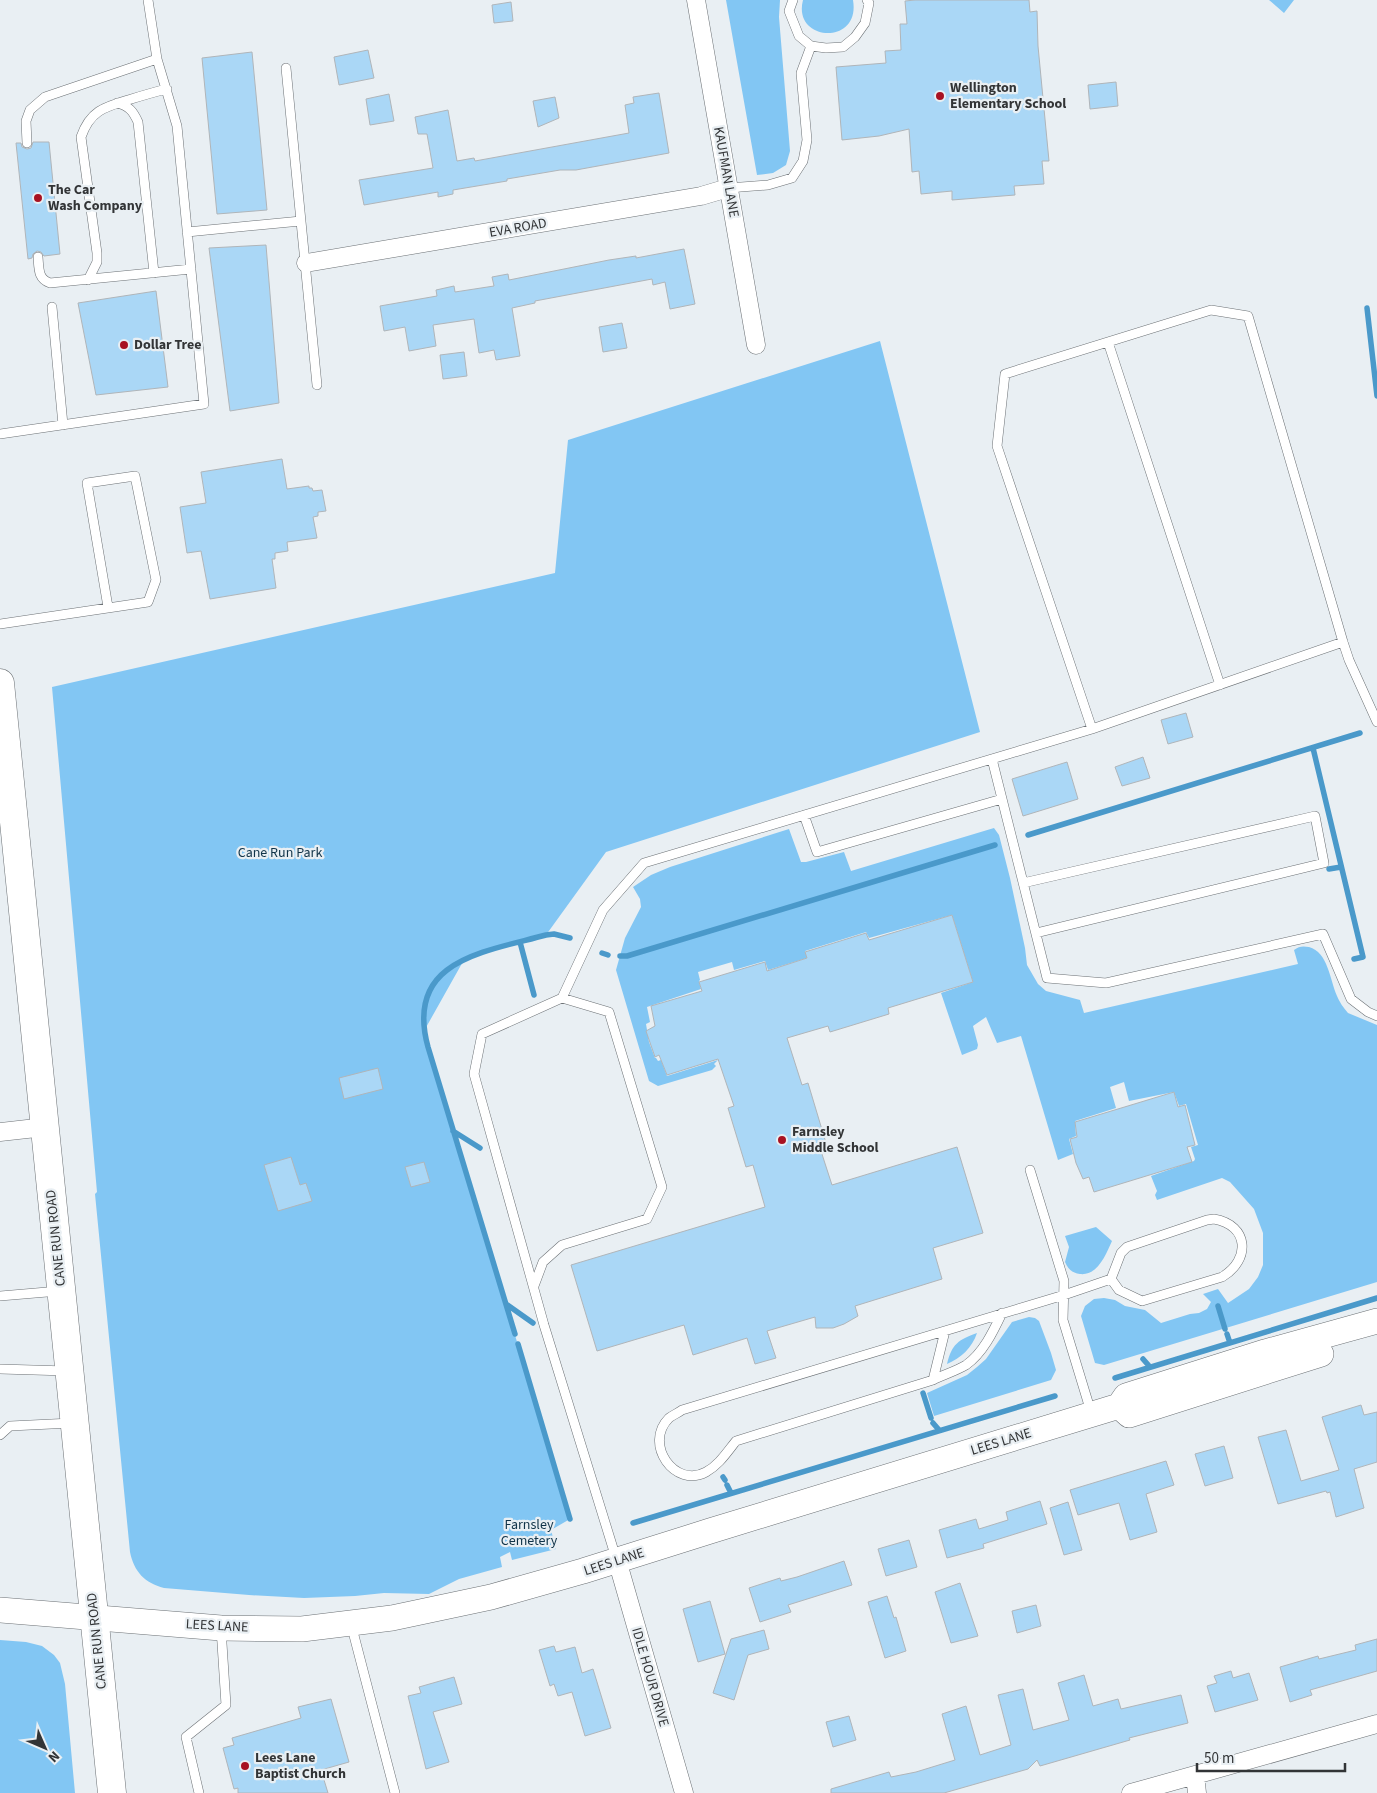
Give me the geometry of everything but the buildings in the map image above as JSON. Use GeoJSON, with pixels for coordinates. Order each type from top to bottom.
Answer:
{"type":"FeatureCollection","features":[{"type":"Feature","properties":{"kind":"highway","name":"CANE RUN ROAD"},"geometry":{"type":"LineString","coordinates":[[0,683],[112,1793]]}},
{"type":"Feature","properties":{"kind":"street","name":"KAUFMAN LANE"},"geometry":{"type":"LineString","coordinates":[[696,0],[756,345]]}},
{"type":"Feature","properties":{"kind":"street","name":"EVA ROAD"},"geometry":{"type":"LineString","coordinates":[[306,263],[701,196],[728,188]]}},
{"type":"Feature","properties":{"kind":"street"},"geometry":{"type":"LineString","coordinates":[[0,1132],[45,1127]]}},
{"type":"Feature","properties":{"kind":"street","name":"LEES LANE"},"geometry":{"type":"LineString","coordinates":[[0,1610],[221,1628],[302,1630],[392,1618],[452,1607],[540,1584],[1119,1406],[1126,1396],[1265,1352],[1377,1321]]}},
{"type":"Feature","properties":{"kind":"street"},"geometry":{"type":"LineString","coordinates":[[1119,1406],[1129,1415],[1377,1336]]}},
{"type":"Feature","properties":{"kind":"street","name":"IDLE HOUR DRIVE"},"geometry":{"type":"LineString","coordinates":[[617,1560],[684,1793]]}},
{"type":"Feature","properties":{"kind":"street"},"geometry":{"type":"LineString","coordinates":[[1131,1793],[1377,1724]]}},
{"type":"Feature","properties":{"kind":"street"},"geometry":{"type":"LineString","coordinates":[[1195,1775],[1197,1793]]}},
{"type":"Feature","properties":{"kind":"lane"},"geometry":{"type":"LineString","coordinates":[[0,434],[204,404],[177,126],[157,58],[148,0]]}},
{"type":"Feature","properties":{"kind":"lane"},"geometry":{"type":"LineString","coordinates":[[793,0],[790,11],[799,36],[811,46],[826,48],[843,47],[856,37],[865,23],[869,3],[867,0]]}},
{"type":"Feature","properties":{"kind":"lane"},"geometry":{"type":"LineString","coordinates":[[728,188],[768,185],[792,178],[803,161],[807,140],[801,73],[811,46]]}},
{"type":"Feature","properties":{"kind":"lane"},"geometry":{"type":"LineString","coordinates":[[27,142],[26,121],[30,110],[45,97],[157,58]]}},
{"type":"Feature","properties":{"kind":"lane"},"geometry":{"type":"LineString","coordinates":[[286,68],[317,385]]}},
{"type":"Feature","properties":{"kind":"lane"},"geometry":{"type":"LineString","coordinates":[[88,280],[97,262],[97,253],[81,137],[84,127],[94,114],[104,107],[167,89]]}},
{"type":"Feature","properties":{"kind":"lane"},"geometry":{"type":"LineString","coordinates":[[116,103],[126,105],[133,111],[138,122],[154,273]]}},
{"type":"Feature","properties":{"kind":"lane"},"geometry":{"type":"LineString","coordinates":[[187,232],[301,221]]}},
{"type":"Feature","properties":{"kind":"lane"},"geometry":{"type":"LineString","coordinates":[[38,257],[40,276],[44,281],[50,283],[191,269]]}},
{"type":"Feature","properties":{"kind":"lane"},"geometry":{"type":"LineString","coordinates":[[52,307],[63,425]]}},
{"type":"Feature","properties":{"kind":"lane"},"geometry":{"type":"LineString","coordinates":[[1092,730],[997,446],[1005,374],[1211,310],[1248,316],[1343,642],[1349,660],[1377,722]]}},
{"type":"Feature","properties":{"kind":"lane"},"geometry":{"type":"LineString","coordinates":[[1108,342],[1220,685]]}},
{"type":"Feature","properties":{"kind":"lane"},"geometry":{"type":"LineString","coordinates":[[0,624],[148,602],[156,580],[135,476],[87,483],[108,607]]}},
{"type":"Feature","properties":{"kind":"lane"},"geometry":{"type":"LineString","coordinates":[[617,1560],[544,1326],[474,1074],[482,1034],[562,998],[603,910],[644,863],[1092,730],[1343,642]]}},
{"type":"Feature","properties":{"kind":"lane"},"geometry":{"type":"LineString","coordinates":[[992,759],[1047,978],[1106,984],[1323,934],[1351,999],[1368,1012],[1377,1016]]}},
{"type":"Feature","properties":{"kind":"lane"},"geometry":{"type":"LineString","coordinates":[[804,815],[817,852],[1002,799]]}},
{"type":"Feature","properties":{"kind":"lane"},"geometry":{"type":"LineString","coordinates":[[1023,883],[1315,816],[1324,863],[1036,933]]}},
{"type":"Feature","properties":{"kind":"lane"},"geometry":{"type":"LineString","coordinates":[[534,1286],[543,1262],[562,1245],[647,1219],[662,1187],[609,1012],[562,998]]}},
{"type":"Feature","properties":{"kind":"lane"},"geometry":{"type":"LineString","coordinates":[[1030,1170],[1064,1281],[1063,1320],[1092,1414]]}},
{"type":"Feature","properties":{"kind":"lane"},"geometry":{"type":"LineString","coordinates":[[1207,1220],[1225,1221],[1236,1228],[1241,1239],[1240,1260],[1234,1269],[1227,1274],[1151,1299],[1142,1301],[1128,1296],[1119,1290],[1111,1279],[1121,1253],[1127,1247],[1207,1220]]}},
{"type":"Feature","properties":{"kind":"lane"},"geometry":{"type":"LineString","coordinates":[[1002,1313],[993,1333],[980,1351],[966,1365],[933,1380],[736,1441],[715,1466],[704,1473],[690,1476],[676,1470],[663,1460],[659,1444],[661,1430],[669,1418],[682,1410],[1002,1313],[1064,1295],[1111,1279]]}},
{"type":"Feature","properties":{"kind":"lane"},"geometry":{"type":"LineString","coordinates":[[0,1296],[61,1291]]}},
{"type":"Feature","properties":{"kind":"lane"},"geometry":{"type":"LineString","coordinates":[[933,1380],[945,1331]]}},
{"type":"Feature","properties":{"kind":"lane"},"geometry":{"type":"LineString","coordinates":[[0,1370],[70,1371]]}},
{"type":"Feature","properties":{"kind":"lane"},"geometry":{"type":"LineString","coordinates":[[0,1435],[10,1426],[75,1423]]}},
{"type":"Feature","properties":{"kind":"lane"},"geometry":{"type":"LineString","coordinates":[[350,1623],[395,1793]]}},
{"type":"Feature","properties":{"kind":"lane"},"geometry":{"type":"LineString","coordinates":[[199,1793],[186,1737],[226,1705],[221,1628]]}},
{"type":"Feature","properties":{"kind":"green space"},"geometry":{"type":"Polygon","coordinates":[[[726,0],[780,0],[779,17],[790,151],[786,165],[773,173],[757,175],[726,0]]]}},
{"type":"Feature","properties":{"kind":"green space"},"geometry":{"type":"Polygon","coordinates":[[[803,0],[853,0],[853,15],[847,25],[838,31],[827,33],[816,31],[807,24],[802,14],[803,0]]]}},
{"type":"Feature","properties":{"kind":"green space"},"geometry":{"type":"Polygon","coordinates":[[[1269,0],[1294,0],[1284,13],[1269,0]]]}},
{"type":"Feature","properties":{"kind":"green space","name":"Cane Run Park"},"geometry":{"type":"Polygon","coordinates":[[[880,341],[980,732],[606,852],[546,935],[465,958],[424,1031],[570,1519],[551,1530],[556,1549],[512,1560],[510,1552],[500,1557],[502,1567],[459,1579],[429,1594],[384,1593],[304,1598],[164,1588],[151,1583],[141,1576],[134,1565],[130,1552],[95,1194],[97,1192],[52,687],[555,573],[568,440],[880,341]]]}},
{"type":"Feature","properties":{"kind":"green space"},"geometry":{"type":"Polygon","coordinates":[[[994,828],[999,835],[1010,878],[1027,965],[1038,984],[1046,991],[1080,1000],[1084,1013],[1298,964],[1294,950],[1303,946],[1315,950],[1320,955],[1328,967],[1338,998],[1346,1011],[1377,1025],[1377,1282],[1104,1365],[1095,1363],[1081,1316],[1085,1306],[1094,1299],[1115,1300],[1125,1306],[1145,1310],[1161,1323],[1207,1309],[1211,1302],[1203,1294],[1218,1289],[1228,1303],[1249,1289],[1258,1277],[1263,1265],[1263,1233],[1254,1209],[1230,1182],[1222,1178],[1157,1200],[1155,1195],[1157,1191],[1151,1176],[1194,1161],[1191,1147],[1198,1145],[1186,1104],[1179,1106],[1174,1092],[1129,1101],[1124,1082],[1110,1087],[1116,1108],[1075,1121],[1076,1136],[1069,1139],[1073,1154],[1058,1160],[1021,1036],[997,1043],[986,1017],[973,1026],[978,1045],[977,1049],[962,1055],[941,993],[973,982],[952,915],[869,938],[866,932],[805,951],[807,958],[768,970],[765,961],[734,970],[732,962],[698,972],[701,989],[647,1007],[650,1022],[646,1024],[649,1042],[655,1058],[658,1061],[661,1060],[667,1076],[718,1060],[714,1064],[716,1066],[712,1070],[658,1086],[649,1081],[616,970],[625,938],[641,907],[640,899],[633,887],[651,875],[670,867],[789,829],[801,862],[844,852],[851,871],[994,828]]]}},
{"type":"Feature","properties":{"kind":"green space"},"geometry":{"type":"Polygon","coordinates":[[[1096,1227],[1112,1241],[1107,1252],[1092,1272],[1086,1274],[1075,1273],[1069,1269],[1065,1262],[1069,1247],[1065,1236],[1096,1227]]]}},
{"type":"Feature","properties":{"kind":"green space"},"geometry":{"type":"Polygon","coordinates":[[[1029,1317],[1039,1321],[1051,1353],[1056,1370],[1051,1380],[934,1416],[927,1393],[967,1375],[986,1359],[1012,1322],[1029,1317]]]}},
{"type":"Feature","properties":{"kind":"green space"},"geometry":{"type":"Polygon","coordinates":[[[977,1333],[965,1352],[947,1364],[954,1347],[960,1341],[977,1333]]]}},
{"type":"Feature","properties":{"kind":"green space"},"geometry":{"type":"Polygon","coordinates":[[[0,1640],[26,1642],[42,1646],[54,1655],[60,1663],[65,1684],[75,1793],[0,1793],[0,1640]]]}},
{"type":"Feature","properties":{"kind":"waterway"},"geometry":{"type":"LineString","coordinates":[[1367,308],[1377,396]]}},
{"type":"Feature","properties":{"kind":"waterway"},"geometry":{"type":"LineString","coordinates":[[1028,835],[1360,733]]}},
{"type":"Feature","properties":{"kind":"waterway"},"geometry":{"type":"LineString","coordinates":[[1313,748],[1363,957],[1354,959]]}},
{"type":"Feature","properties":{"kind":"waterway"},"geometry":{"type":"LineString","coordinates":[[620,956],[627,956],[995,845]]}},
{"type":"Feature","properties":{"kind":"waterway"},"geometry":{"type":"LineString","coordinates":[[1329,869],[1341,867]]}},
{"type":"Feature","properties":{"kind":"waterway"},"geometry":{"type":"LineString","coordinates":[[515,1334],[428,1047],[424,1018],[428,995],[438,978],[455,965],[475,955],[498,947],[546,935],[554,934],[570,938]]}},
{"type":"Feature","properties":{"kind":"waterway"},"geometry":{"type":"LineString","coordinates":[[520,942],[534,995]]}},
{"type":"Feature","properties":{"kind":"waterway"},"geometry":{"type":"LineString","coordinates":[[602,953],[608,955]]}},
{"type":"Feature","properties":{"kind":"waterway"},"geometry":{"type":"LineString","coordinates":[[453,1131],[480,1148]]}},
{"type":"Feature","properties":{"kind":"waterway"},"geometry":{"type":"LineString","coordinates":[[1115,1378],[1377,1298]]}},
{"type":"Feature","properties":{"kind":"waterway"},"geometry":{"type":"LineString","coordinates":[[506,1304],[533,1323]]}},
{"type":"Feature","properties":{"kind":"waterway"},"geometry":{"type":"LineString","coordinates":[[1218,1306],[1225,1329]]}},
{"type":"Feature","properties":{"kind":"waterway"},"geometry":{"type":"LineString","coordinates":[[1227,1334],[1230,1343]]}},
{"type":"Feature","properties":{"kind":"waterway"},"geometry":{"type":"LineString","coordinates":[[518,1344],[570,1519]]}},
{"type":"Feature","properties":{"kind":"waterway"},"geometry":{"type":"LineString","coordinates":[[1143,1359],[1150,1367]]}},
{"type":"Feature","properties":{"kind":"waterway"},"geometry":{"type":"LineString","coordinates":[[923,1393],[931,1418]]}},
{"type":"Feature","properties":{"kind":"waterway"},"geometry":{"type":"LineString","coordinates":[[633,1523],[1055,1396]]}},
{"type":"Feature","properties":{"kind":"waterway"},"geometry":{"type":"LineString","coordinates":[[933,1423],[939,1430]]}},
{"type":"Feature","properties":{"kind":"waterway"},"geometry":{"type":"LineString","coordinates":[[727,1485],[731,1493]]}},
{"type":"Feature","properties":{"kind":"place","name":"Wellington Elementary School"},"geometry":{"type":"Point","coordinates":[940,96]}},
{"type":"Feature","properties":{"kind":"place","name":"The Car Wash Company"},"geometry":{"type":"Point","coordinates":[38,198]}},
{"type":"Feature","properties":{"kind":"place","name":"Dollar Tree"},"geometry":{"type":"Point","coordinates":[124,345]}},
{"type":"Feature","properties":{"kind":"place","name":"Farnsley Middle School"},"geometry":{"type":"Point","coordinates":[782,1140]}},
{"type":"Feature","properties":{"kind":"place","name":"Lees Lane Baptist Church"},"geometry":{"type":"Point","coordinates":[245,1766]}},
{"type":"Feature","properties":{"kind":"park label","name":"Farnsley Cemetery"},"geometry":{"type":"Point","coordinates":[529,1534]}}]}
